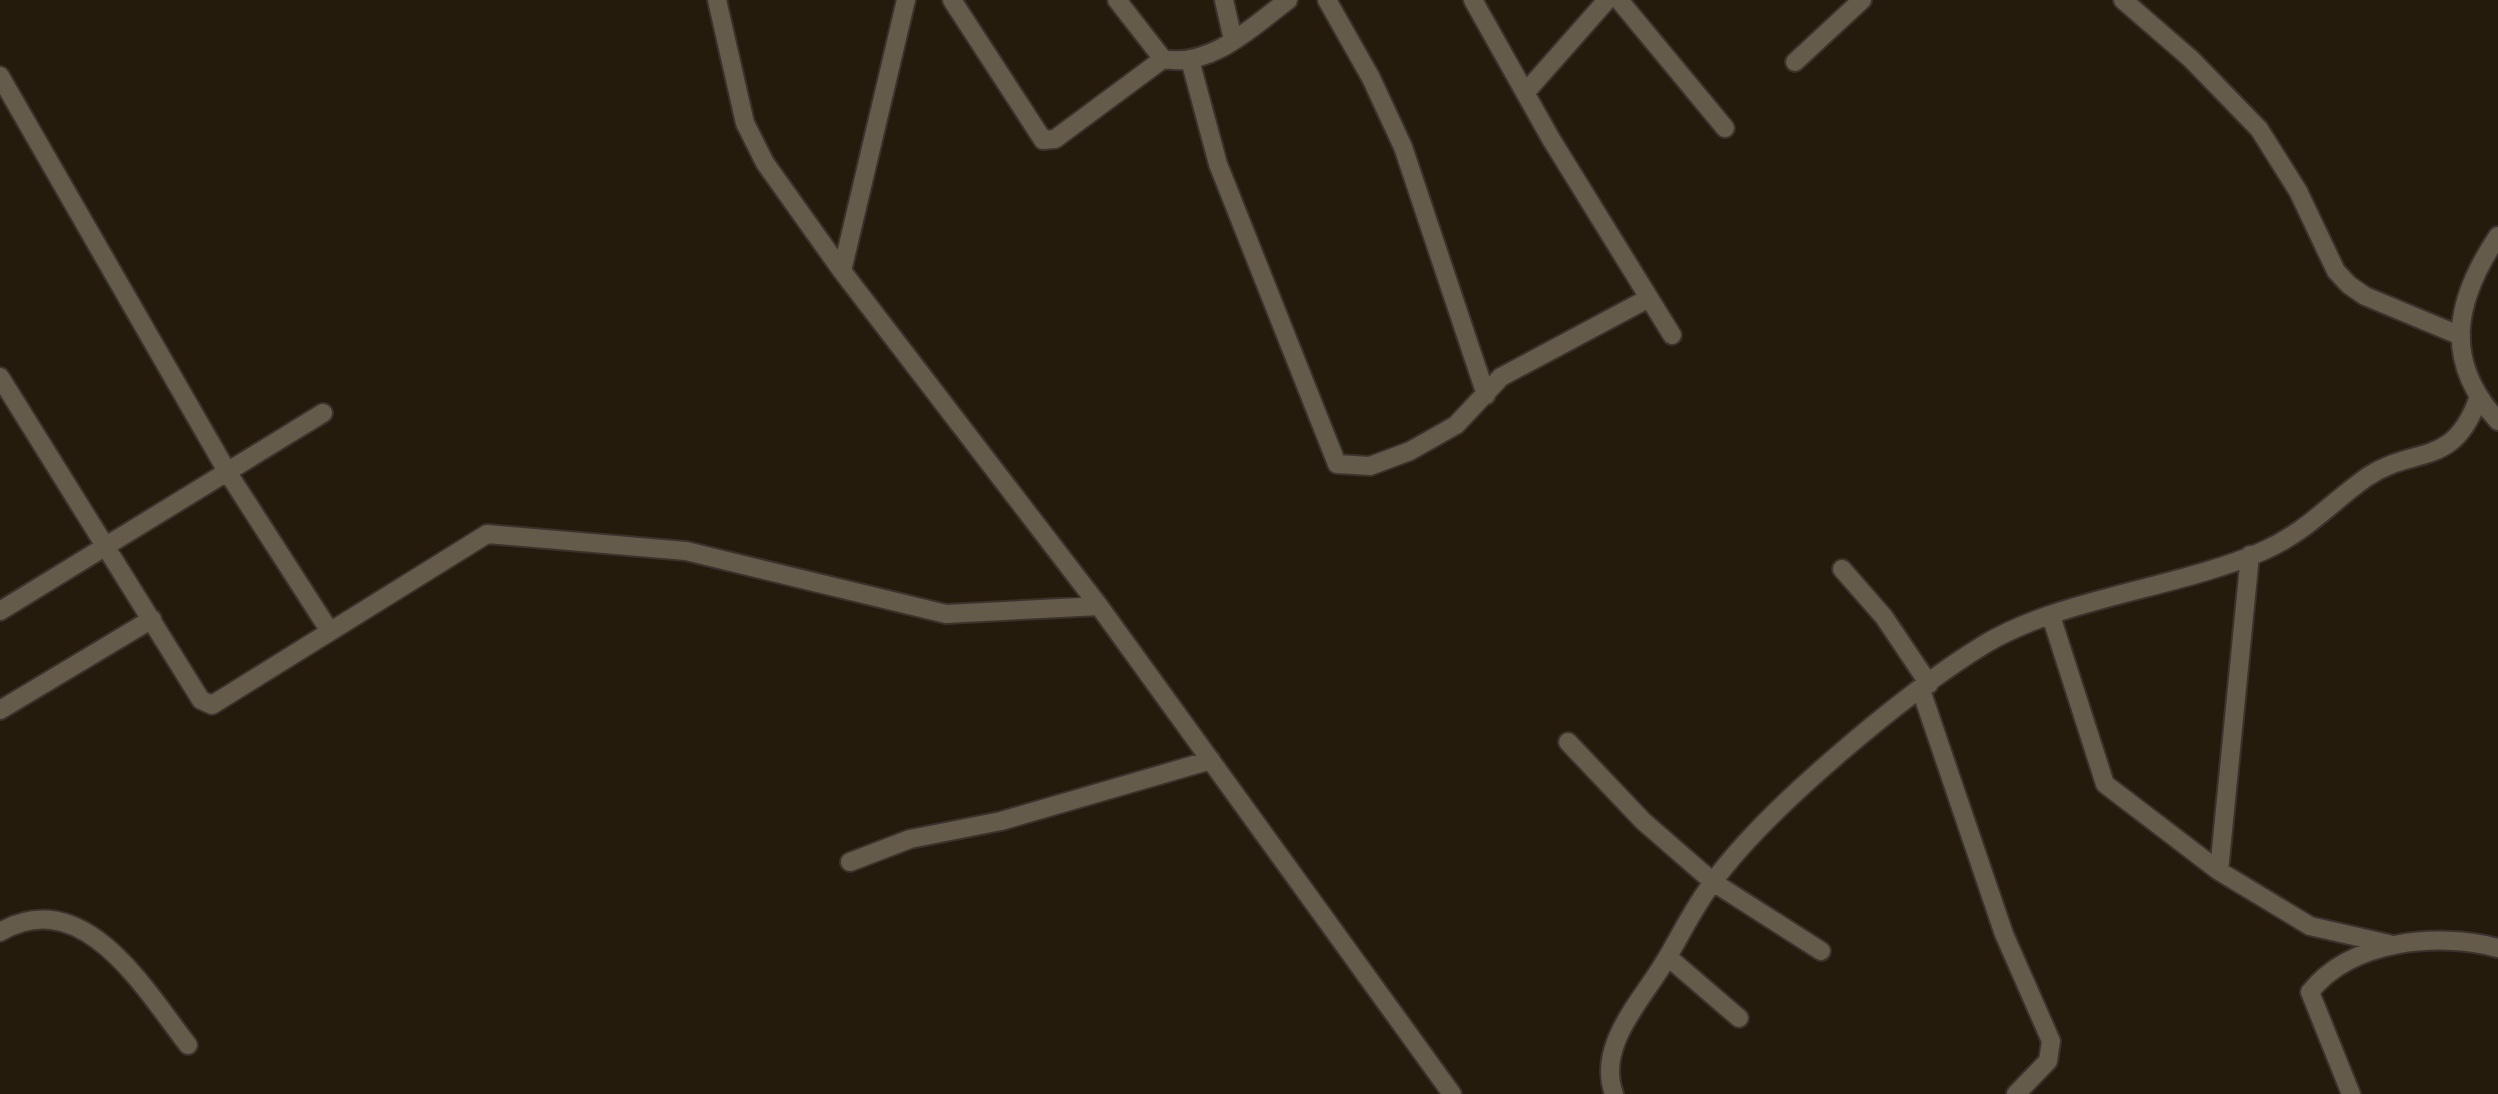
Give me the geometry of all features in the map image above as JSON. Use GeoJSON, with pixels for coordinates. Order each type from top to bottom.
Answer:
{"type":"FeatureCollection","features":[{"type":"Feature","properties":{"kind":"street"},"geometry":{"type":"LineString","coordinates":[[717,0],[745,123],[765,162],[842,271],[1099,606],[1452,1094]]}},
{"type":"Feature","properties":{"kind":"street"},"geometry":{"type":"LineString","coordinates":[[842,271],[906,0]]}},
{"type":"Feature","properties":{"kind":"street"},"geometry":{"type":"LineString","coordinates":[[952,0],[1043,140],[1055,139],[1163,59],[1190,60],[1233,40],[1288,0]]}},
{"type":"Feature","properties":{"kind":"street"},"geometry":{"type":"LineString","coordinates":[[1117,0],[1163,59]]}},
{"type":"Feature","properties":{"kind":"street"},"geometry":{"type":"LineString","coordinates":[[1224,0],[1233,40]]}},
{"type":"Feature","properties":{"kind":"street"},"geometry":{"type":"LineString","coordinates":[[1327,0],[1371,78],[1403,147],[1486,396]]}},
{"type":"Feature","properties":{"kind":"street"},"geometry":{"type":"LineString","coordinates":[[1473,0],[1524,93],[1672,334]]}},
{"type":"Feature","properties":{"kind":"street"},"geometry":{"type":"LineString","coordinates":[[1524,93],[1607,0]]}},
{"type":"Feature","properties":{"kind":"street"},"geometry":{"type":"LineString","coordinates":[[1620,0],[1725,128]]}},
{"type":"Feature","properties":{"kind":"street"},"geometry":{"type":"LineString","coordinates":[[1795,62],[1862,0]]}},
{"type":"Feature","properties":{"kind":"street"},"geometry":{"type":"LineString","coordinates":[[2123,0],[2192,59],[2259,128],[2298,191],[2336,272],[2348,285],[2460,336]]}},
{"type":"Feature","properties":{"kind":"street"},"geometry":{"type":"LineString","coordinates":[[1190,60],[1218,164],[1338,464],[1370,466],[1410,452],[1456,425],[1502,377],[1649,298]]}},
{"type":"Feature","properties":{"kind":"street"},"geometry":{"type":"LineString","coordinates":[[0,76],[228,474],[329,630]]}},
{"type":"Feature","properties":{"kind":"street"},"geometry":{"type":"LineString","coordinates":[[2498,236],[2467,289],[2460,336],[2464,365],[2478,399],[2498,421]]}},
{"type":"Feature","properties":{"kind":"street"},"geometry":{"type":"LineString","coordinates":[[0,377],[201,700],[212,705],[487,534],[686,551],[946,614],[1099,606]]}},
{"type":"Feature","properties":{"kind":"street"},"geometry":{"type":"LineString","coordinates":[[1614,1094],[1608,1054],[1713,882],[1781,808],[1925,687],[1982,646],[2021,624],[2250,556],[2306,530],[2367,477],[2391,465],[2421,458],[2450,442],[2468,425],[2478,399]]}},
{"type":"Feature","properties":{"kind":"street"},"geometry":{"type":"LineString","coordinates":[[0,611],[323,414]]}},
{"type":"Feature","properties":{"kind":"street"},"geometry":{"type":"LineString","coordinates":[[2220,871],[2250,556]]}},
{"type":"Feature","properties":{"kind":"street"},"geometry":{"type":"LineString","coordinates":[[1842,569],[1884,617],[1925,687],[1999,918],[2051,1041],[2048,1061],[2016,1094]]}},
{"type":"Feature","properties":{"kind":"street"},"geometry":{"type":"LineString","coordinates":[[2051,616],[2105,784],[2220,871],[2310,926],[2389,944],[2461,938],[2498,948]]}},
{"type":"Feature","properties":{"kind":"street"},"geometry":{"type":"LineString","coordinates":[[0,710],[152,618]]}},
{"type":"Feature","properties":{"kind":"street"},"geometry":{"type":"LineString","coordinates":[[1568,742],[1643,821],[1713,882],[1821,951]]}},
{"type":"Feature","properties":{"kind":"street"},"geometry":{"type":"LineString","coordinates":[[850,862],[910,839],[1001,820],[1211,760]]}},
{"type":"Feature","properties":{"kind":"street"},"geometry":{"type":"LineString","coordinates":[[0,932],[32,920],[54,923],[78,928],[113,948],[188,1045]]}},
{"type":"Feature","properties":{"kind":"street"},"geometry":{"type":"LineString","coordinates":[[2351,1094],[2310,992],[2321,978],[2389,944]]}},
{"type":"Feature","properties":{"kind":"street"},"geometry":{"type":"LineString","coordinates":[[1668,956],[1740,1018]]}}]}
